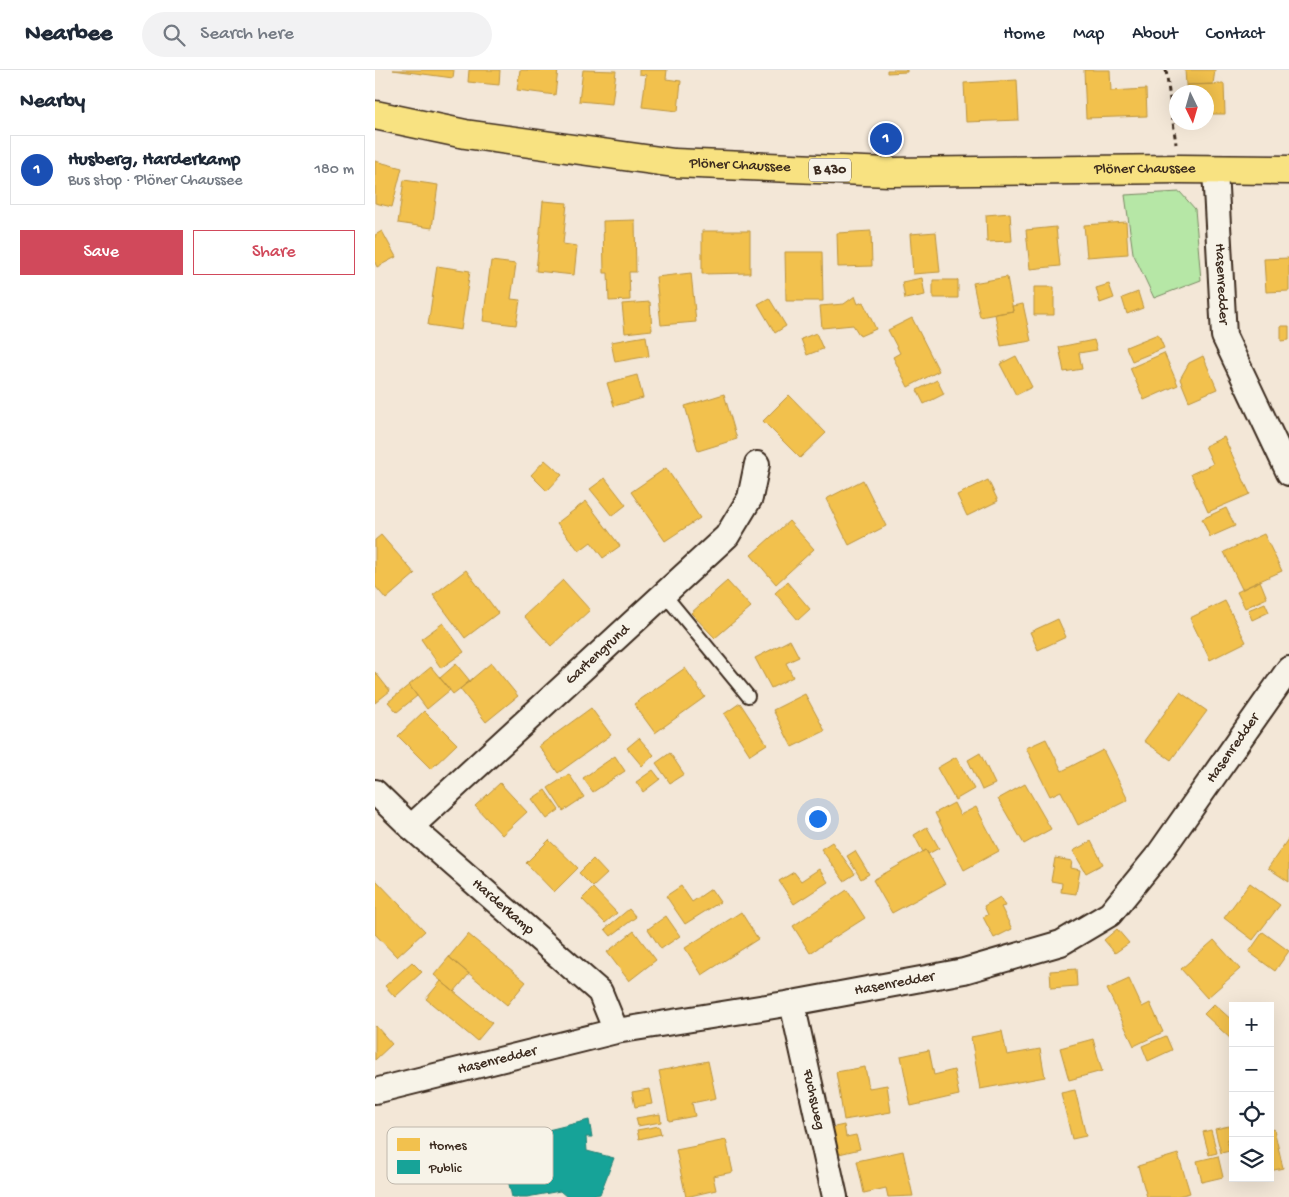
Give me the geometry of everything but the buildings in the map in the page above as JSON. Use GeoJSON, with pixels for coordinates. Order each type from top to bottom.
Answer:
{"type":"FeatureCollection","features":[{"type":"Feature","properties":{"kind":"main road","name":"Plöner Chaussee"},"geometry":{"type":"LineString","coordinates":[[375,115],[465,134],[674,163],[889,172],[1180,169],[1289,170]]}},
{"type":"Feature","properties":{"kind":"street","name":"Hasenredder"},"geometry":{"type":"LineString","coordinates":[[1215,170],[1224,336],[1289,473]]}},
{"type":"Feature","properties":{"kind":"street","name":"Gartengrund"},"geometry":{"type":"LineString","coordinates":[[411,827],[727,536],[749,498],[757,464]]}},
{"type":"Feature","properties":{"kind":"street","name":"Hasenredder"},"geometry":{"type":"LineString","coordinates":[[375,1091],[617,1031],[792,1003],[964,971],[1061,944],[1109,914],[1159,854],[1289,669]]}},
{"type":"Feature","properties":{"kind":"street","name":"Harderkamp"},"geometry":{"type":"LineString","coordinates":[[375,792],[411,827],[600,992],[617,1031]]}},
{"type":"Feature","properties":{"kind":"street","name":"Fuchsweg"},"geometry":{"type":"LineString","coordinates":[[792,1003],[835,1197]]}},
{"type":"Feature","properties":{"kind":"lane"},"geometry":{"type":"LineString","coordinates":[[664,594],[748,696]]}},
{"type":"Feature","properties":{"kind":"path"},"geometry":{"type":"LineString","coordinates":[[1167,70],[1180,169]]}},
{"type":"Feature","properties":{"kind":"green space"},"geometry":{"type":"Polygon","coordinates":[[[1180,192],[1195,209],[1201,280],[1154,298],[1133,253],[1125,195],[1180,192]]]}},
{"type":"Feature","properties":{"kind":"place","name":"Husberg, Harderkamp"},"geometry":{"type":"Point","coordinates":[886,139]}}]}
